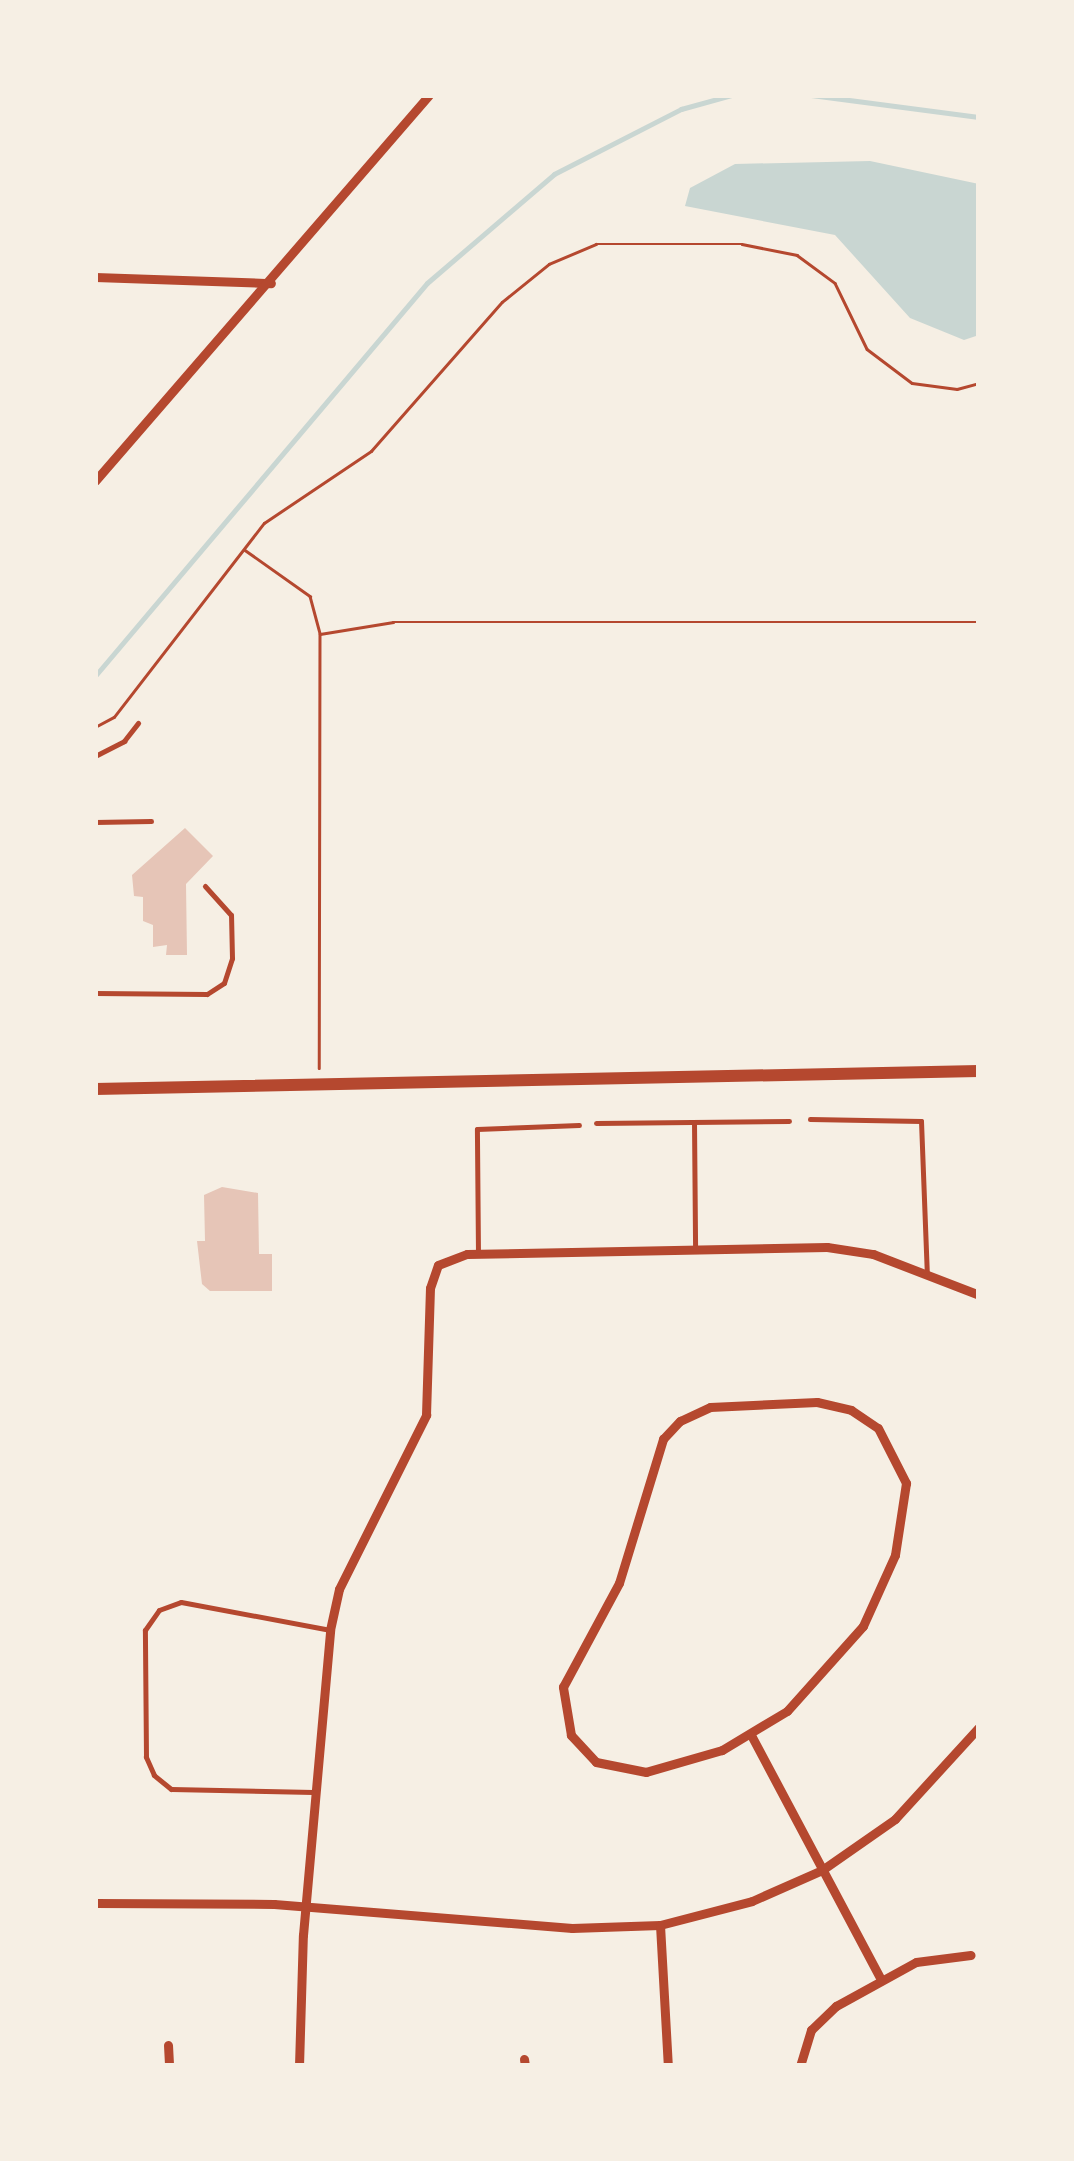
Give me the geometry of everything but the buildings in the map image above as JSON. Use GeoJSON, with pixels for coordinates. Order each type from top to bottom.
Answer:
{"type":"FeatureCollection","features":[{"type":"Feature","properties":{"kind":"main road"},"geometry":{"type":"LineString","coordinates":[[95,1089],[979,1071]]}},
{"type":"Feature","properties":{"kind":"street"},"geometry":{"type":"LineString","coordinates":[[95,481],[429,95]]}},
{"type":"Feature","properties":{"kind":"street"},"geometry":{"type":"LineString","coordinates":[[95,277],[270,283]]}},
{"type":"Feature","properties":{"kind":"street"},"geometry":{"type":"LineString","coordinates":[[300,2066],[305,1906],[330,1630],[339,1589],[426,1415],[430,1288],[438,1264],[478,1254],[827,1247],[872,1254],[979,1295]]}},
{"type":"Feature","properties":{"kind":"street"},"geometry":{"type":"LineString","coordinates":[[725,1405],[838,1405],[878,1428],[902,1467],[906,1501],[894,1555],[881,1593],[841,1658],[788,1711],[751,1735],[680,1764],[612,1769],[571,1736],[562,1687],[619,1583],[656,1450],[680,1421],[725,1405]]}},
{"type":"Feature","properties":{"kind":"street"},"geometry":{"type":"LineString","coordinates":[[95,1903],[305,1906],[572,1928],[660,1925],[752,1902],[822,1870],[895,1819],[979,1726]]}},
{"type":"Feature","properties":{"kind":"street"},"geometry":{"type":"LineString","coordinates":[[751,1735],[880,1978]]}},
{"type":"Feature","properties":{"kind":"street"},"geometry":{"type":"LineString","coordinates":[[660,1925],[668,2066]]}},
{"type":"Feature","properties":{"kind":"street"},"geometry":{"type":"LineString","coordinates":[[800,2066],[819,2020],[880,1978],[932,1957],[971,1955]]}},
{"type":"Feature","properties":{"kind":"street"},"geometry":{"type":"LineString","coordinates":[[168,2046],[169,2066]]}},
{"type":"Feature","properties":{"kind":"lane"},"geometry":{"type":"LineString","coordinates":[[95,756],[124,741],[138,723]]}},
{"type":"Feature","properties":{"kind":"lane"},"geometry":{"type":"LineString","coordinates":[[98,822],[151,821]]}},
{"type":"Feature","properties":{"kind":"lane"},"geometry":{"type":"LineString","coordinates":[[95,993],[207,994],[224,983],[232,958],[231,915],[205,886]]}},
{"type":"Feature","properties":{"kind":"lane"},"geometry":{"type":"LineString","coordinates":[[810,1120],[921,1121],[928,1278]]}},
{"type":"Feature","properties":{"kind":"lane"},"geometry":{"type":"LineString","coordinates":[[596,1123],[790,1121]]}},
{"type":"Feature","properties":{"kind":"lane"},"geometry":{"type":"LineString","coordinates":[[694,1122],[696,1250]]}},
{"type":"Feature","properties":{"kind":"lane"},"geometry":{"type":"LineString","coordinates":[[478,1254],[476,1128],[579,1125]]}},
{"type":"Feature","properties":{"kind":"lane"},"geometry":{"type":"LineString","coordinates":[[314,1792],[172,1789],[154,1775],[146,1757],[145,1630],[160,1610],[182,1602],[330,1630]]}},
{"type":"Feature","properties":{"kind":"path"},"geometry":{"type":"LineString","coordinates":[[95,726],[114,717],[264,523],[371,450],[502,302],[549,264],[596,244],[742,244],[797,254],[836,283],[867,349],[912,383],[957,389],[979,383]]}},
{"type":"Feature","properties":{"kind":"path"},"geometry":{"type":"LineString","coordinates":[[244,549],[310,596],[320,634],[320,1084]]}},
{"type":"Feature","properties":{"kind":"path"},"geometry":{"type":"LineString","coordinates":[[320,634],[393,622],[979,622]]}},
{"type":"Feature","properties":{"kind":"shaded area"},"geometry":{"type":"Polygon","coordinates":[[[870,161],[979,184],[979,335],[964,340],[910,318],[835,235],[685,206],[690,188],[735,164],[870,161]]]}},
{"type":"Feature","properties":{"kind":"waterway"},"geometry":{"type":"LineString","coordinates":[[95,676],[427,283],[554,174],[681,109],[732,95]]}},
{"type":"Feature","properties":{"kind":"waterway"},"geometry":{"type":"LineString","coordinates":[[811,95],[979,117]]}}]}
